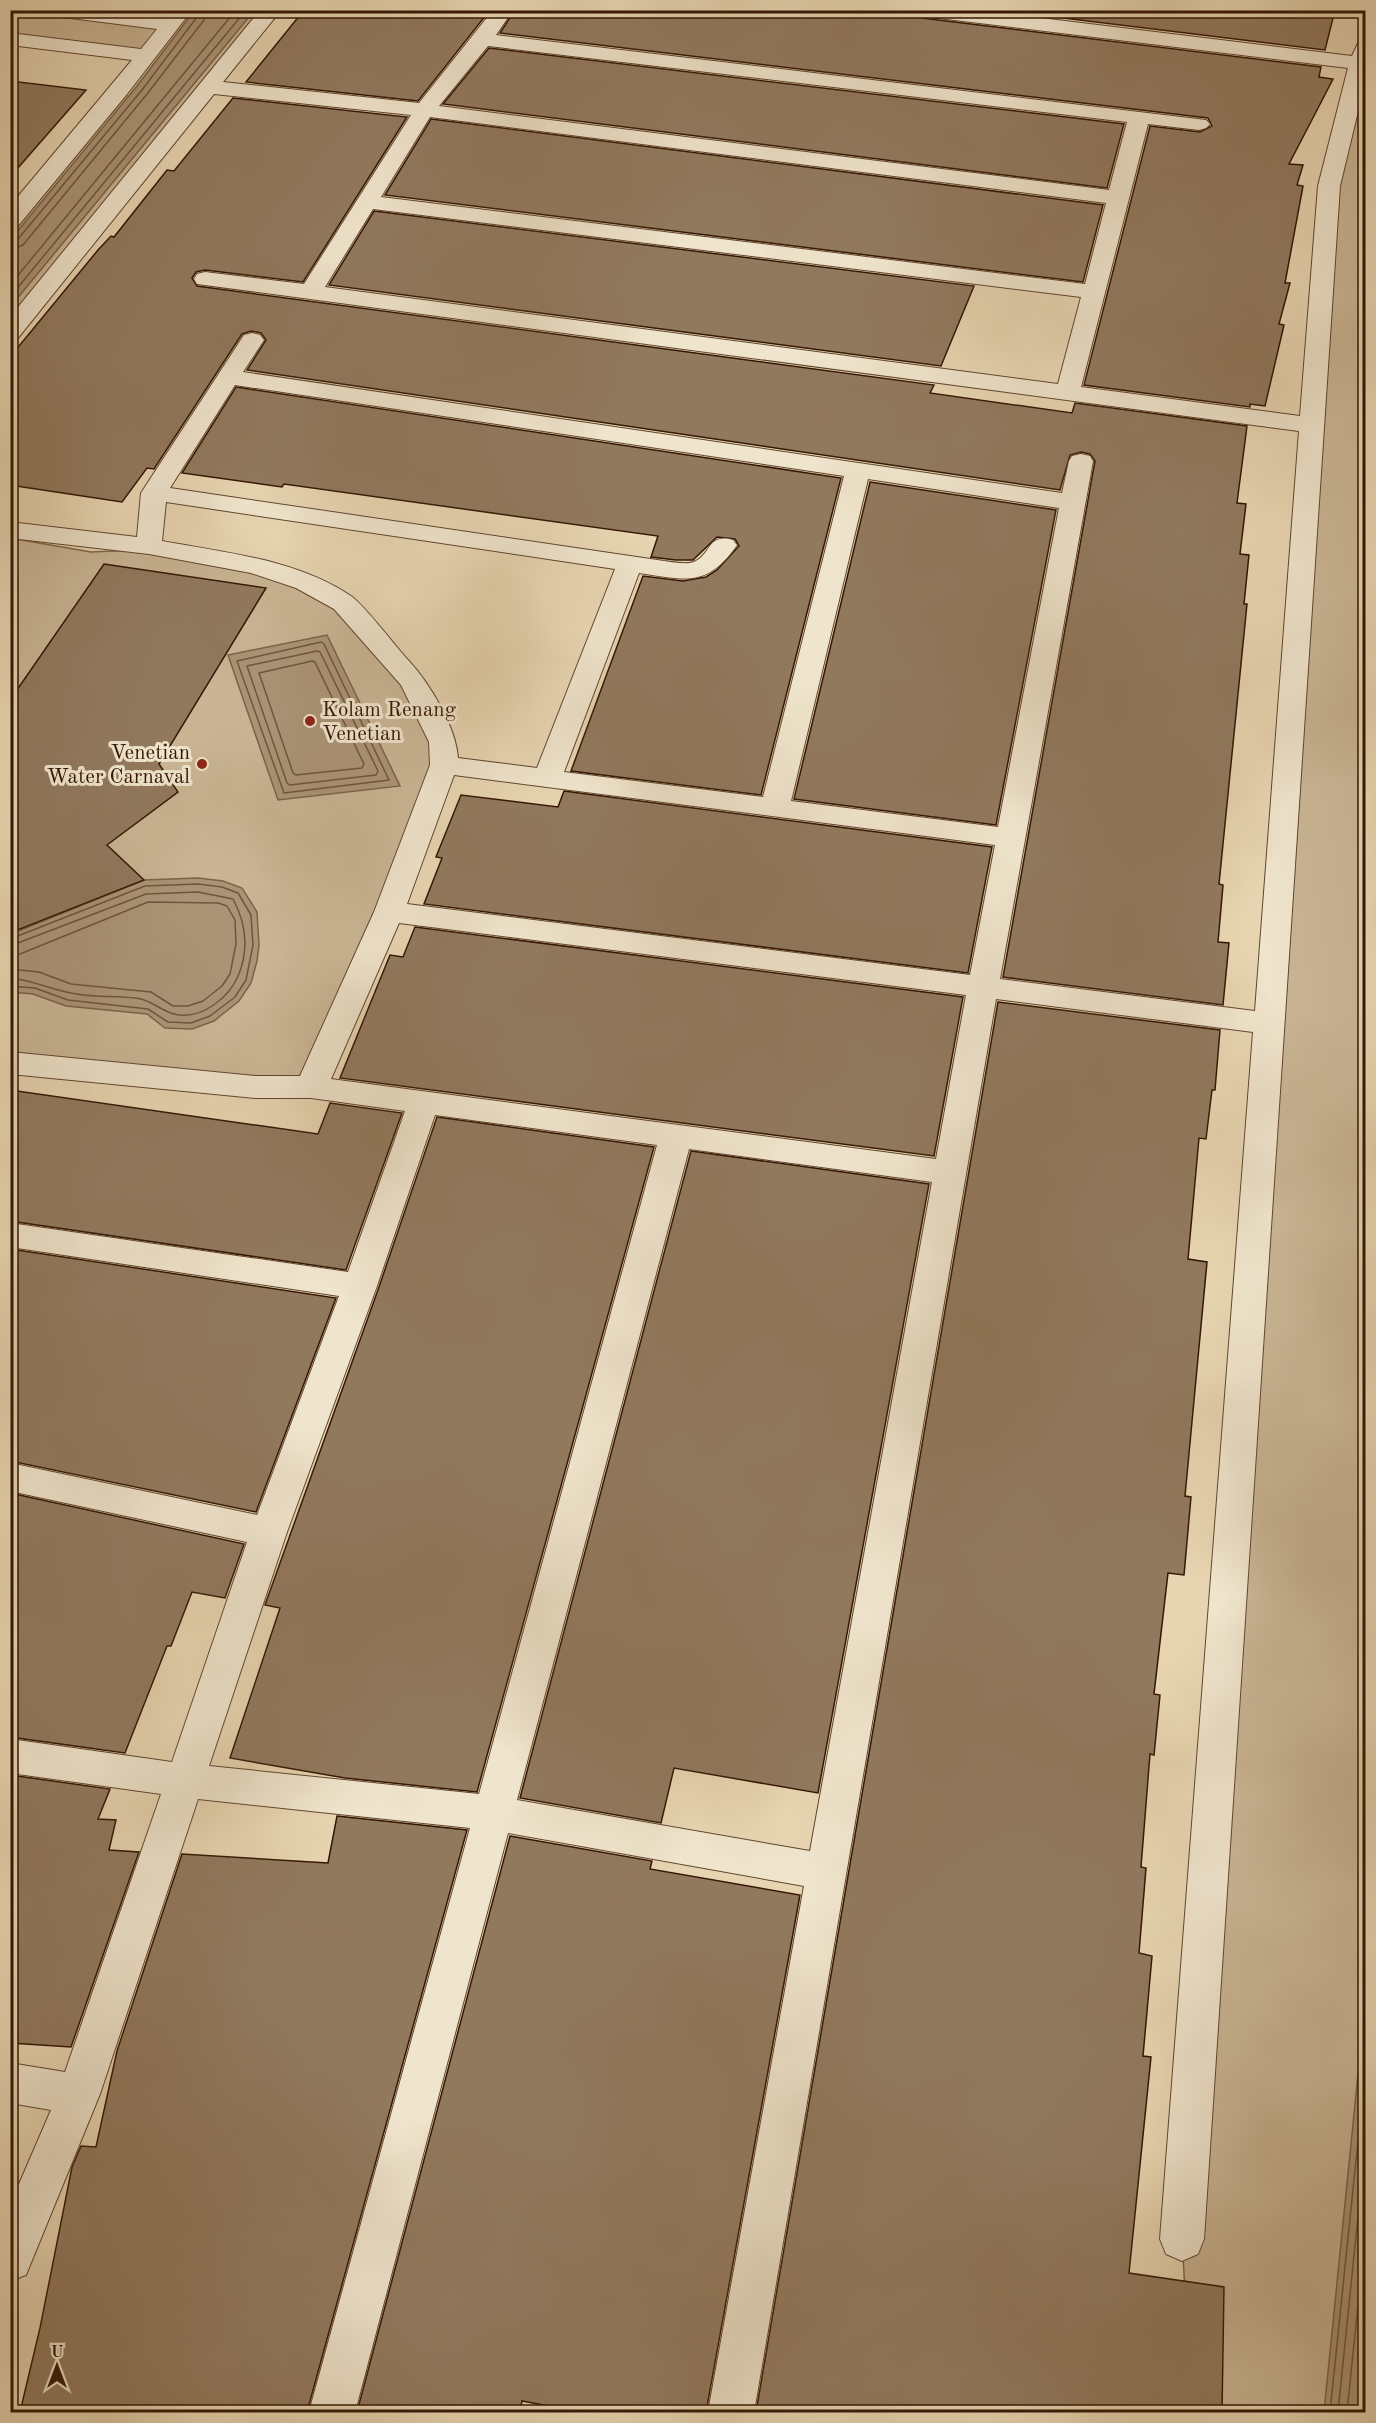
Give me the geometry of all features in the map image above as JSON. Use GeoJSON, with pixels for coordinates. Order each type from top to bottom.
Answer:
{"type":"FeatureCollection","features":[{"type":"Feature","properties":{"kind":"street"},"geometry":{"type":"LineString","coordinates":[[55,10],[176,18]]}},
{"type":"Feature","properties":{"kind":"street"},"geometry":{"type":"LineString","coordinates":[[10,333],[271,10]]}},
{"type":"Feature","properties":{"kind":"street"},"geometry":{"type":"LineString","coordinates":[[922,10],[1362,54],[1329,186],[1182,2239]]}},
{"type":"Feature","properties":{"kind":"street"},"geometry":{"type":"LineString","coordinates":[[310,292],[424,110],[483,39],[503,11]]}},
{"type":"Feature","properties":{"kind":"street"},"geometry":{"type":"LineString","coordinates":[[10,221],[176,18]]}},
{"type":"Feature","properties":{"kind":"street"},"geometry":{"type":"LineString","coordinates":[[10,39],[146,56]]}},
{"type":"Feature","properties":{"kind":"street"},"geometry":{"type":"LineString","coordinates":[[483,39],[1200,124]]}},
{"type":"Feature","properties":{"kind":"street"},"geometry":{"type":"LineString","coordinates":[[209,87],[424,110],[1117,198]]}},
{"type":"Feature","properties":{"kind":"street"},"geometry":{"type":"LineString","coordinates":[[1068,393],[1139,117]]}},
{"type":"Feature","properties":{"kind":"street"},"geometry":{"type":"LineString","coordinates":[[367,202],[1094,292]]}},
{"type":"Feature","properties":{"kind":"street"},"geometry":{"type":"LineString","coordinates":[[206,279],[1311,425]]}},
{"type":"Feature","properties":{"kind":"street"},"geometry":{"type":"LineString","coordinates":[[149,546],[154,493],[252,340]]}},
{"type":"Feature","properties":{"kind":"street"},"geometry":{"type":"LineString","coordinates":[[228,377],[1073,502]]}},
{"type":"Feature","properties":{"kind":"street"},"geometry":{"type":"LineString","coordinates":[[731,2412],[983,987],[1081,461]]}},
{"type":"Feature","properties":{"kind":"street"},"geometry":{"type":"LineString","coordinates":[[775,807],[858,471]]}},
{"type":"Feature","properties":{"kind":"street"},"geometry":{"type":"LineString","coordinates":[[154,493],[697,572],[711,563],[724,545]]}},
{"type":"Feature","properties":{"kind":"street"},"geometry":{"type":"LineString","coordinates":[[10,530],[149,546],[256,566],[305,582],[343,603],[413,682],[443,742],[444,765],[390,912],[310,1087]]}},
{"type":"Feature","properties":{"kind":"street"},"geometry":{"type":"LineString","coordinates":[[548,777],[630,563]]}},
{"type":"Feature","properties":{"kind":"street"},"geometry":{"type":"LineString","coordinates":[[444,765],[1011,838]]}},
{"type":"Feature","properties":{"kind":"street"},"geometry":{"type":"LineString","coordinates":[[390,912],[1269,1023]]}},
{"type":"Feature","properties":{"kind":"street"},"geometry":{"type":"LineString","coordinates":[[10,1063],[255,1088],[310,1087],[950,1173]]}},
{"type":"Feature","properties":{"kind":"street"},"geometry":{"type":"LineString","coordinates":[[10,2259],[79,2094],[269,1532],[360,1286],[424,1101]]}},
{"type":"Feature","properties":{"kind":"street"},"geometry":{"type":"LineString","coordinates":[[332,2412],[676,1136]]}},
{"type":"Feature","properties":{"kind":"street"},"geometry":{"type":"LineString","coordinates":[[10,1235],[360,1286]]}},
{"type":"Feature","properties":{"kind":"street"},"geometry":{"type":"LineString","coordinates":[[10,1477],[269,1532]]}},
{"type":"Feature","properties":{"kind":"street"},"geometry":{"type":"LineString","coordinates":[[10,1756],[186,1781],[493,1813],[826,1872]]}},
{"type":"Feature","properties":{"kind":"street"},"geometry":{"type":"LineString","coordinates":[[10,2083],[79,2094]]}},
{"type":"Feature","properties":{"kind":"shaded area"},"geometry":{"type":"Polygon","coordinates":[[[11,11],[55,11],[171,25],[182,11],[272,11],[11,333],[11,221],[145,57],[11,39],[11,11]]]}},
{"type":"Feature","properties":{"kind":"shaded area"},"geometry":{"type":"Polygon","coordinates":[[[1365,45],[1365,2412],[1192,2412],[1182,2239],[1329,186],[1365,45]]]}},
{"type":"Feature","properties":{"kind":"shaded area"},"geometry":{"type":"Polygon","coordinates":[[[10,538],[91,552],[139,550],[256,566],[343,603],[443,742],[311,1087],[11,1063],[10,538]]]}},
{"type":"Feature","properties":{"kind":"water"},"geometry":{"type":"Polygon","coordinates":[[[194,11],[254,11],[11,306],[11,239],[137,86],[194,11]]]}},
{"type":"Feature","properties":{"kind":"water","name":"Kolam Renang Venetian"},"geometry":{"type":"Polygon","coordinates":[[[327,635],[400,786],[278,800],[228,655],[327,635]]]}},
{"type":"Feature","properties":{"kind":"water"},"geometry":{"type":"Polygon","coordinates":[[[198,878],[223,881],[242,888],[257,912],[259,945],[251,983],[239,1001],[214,1021],[192,1029],[165,1028],[147,1014],[66,1006],[33,994],[11,992],[11,934],[144,880],[198,878]]]}},
{"type":"Feature","properties":{"kind":"water"},"geometry":{"type":"Polygon","coordinates":[[[1365,2005],[1365,2412],[1324,2412],[1365,2005]]]}},
{"type":"Feature","properties":{"kind":"building"},"geometry":{"type":"Polygon","coordinates":[[[304,10],[490,10],[418,101],[246,82],[304,10]]]}},
{"type":"Feature","properties":{"kind":"building"},"geometry":{"type":"Polygon","coordinates":[[[515,10],[910,10],[914,16],[922,18],[1321,67],[1319,77],[1333,79],[1289,164],[1303,165],[1297,185],[1303,186],[1285,283],[1290,283],[1279,324],[1284,325],[1265,406],[1250,404],[1250,407],[1084,385],[1150,126],[1200,132],[1212,126],[1208,118],[500,33],[515,10]]]}},
{"type":"Feature","properties":{"kind":"building"},"geometry":{"type":"Polygon","coordinates":[[[998,10],[1335,10],[1325,50],[998,10]]]}},
{"type":"Feature","properties":{"kind":"building"},"geometry":{"type":"Polygon","coordinates":[[[489,48],[1124,124],[1107,188],[443,104],[489,48]]]}},
{"type":"Feature","properties":{"kind":"building"},"geometry":{"type":"Polygon","coordinates":[[[10,81],[86,90],[10,177],[10,81]]]}},
{"type":"Feature","properties":{"kind":"building"},"geometry":{"type":"Polygon","coordinates":[[[233,98],[407,117],[303,282],[205,270],[196,272],[192,278],[197,286],[934,385],[930,393],[1072,413],[1075,403],[1247,426],[1237,503],[1246,504],[1240,554],[1249,555],[1244,604],[1247,604],[1219,884],[1223,885],[1218,942],[1229,943],[1223,1005],[1003,977],[1095,461],[1090,454],[1081,452],[1070,455],[1060,490],[247,370],[266,340],[261,333],[251,331],[242,334],[154,469],[147,468],[122,502],[10,485],[10,357],[98,250],[111,236],[114,237],[167,170],[174,171],[233,98]]]}},
{"type":"Feature","properties":{"kind":"building"},"geometry":{"type":"Polygon","coordinates":[[[431,119],[1103,205],[1083,282],[385,195],[431,119]]]}},
{"type":"Feature","properties":{"kind":"building"},"geometry":{"type":"Polygon","coordinates":[[[374,211],[974,286],[941,366],[329,285],[374,211]]]}},
{"type":"Feature","properties":{"kind":"building"},"geometry":{"type":"Polygon","coordinates":[[[236,387],[841,478],[761,795],[571,771],[643,576],[683,581],[706,577],[717,570],[739,546],[735,539],[717,537],[693,560],[676,560],[651,557],[658,536],[284,484],[282,487],[182,473],[236,387]]]}},
{"type":"Feature","properties":{"kind":"building"},"geometry":{"type":"Polygon","coordinates":[[[870,482],[1056,510],[996,825],[794,799],[870,482]]]}},
{"type":"Feature","properties":{"kind":"building"},"geometry":{"type":"Polygon","coordinates":[[[104,564],[266,588],[159,764],[178,792],[107,845],[144,880],[10,933],[10,700],[104,564]]]}},
{"type":"Feature","properties":{"kind":"building"},"geometry":{"type":"Polygon","coordinates":[[[564,791],[992,847],[968,973],[424,904],[442,858],[436,857],[461,795],[558,807],[564,791]]]}},
{"type":"Feature","properties":{"kind":"building"},"geometry":{"type":"Polygon","coordinates":[[[415,927],[963,997],[934,1156],[340,1078],[390,955],[403,957],[415,927]]]}},
{"type":"Feature","properties":{"kind":"building"},"geometry":{"type":"Polygon","coordinates":[[[998,1002],[1220,1030],[1215,1090],[1212,1090],[1206,1139],[1199,1138],[1188,1259],[1207,1262],[1185,1496],[1191,1497],[1184,1575],[1168,1573],[1154,1694],[1160,1695],[1154,1755],[1150,1754],[1141,1867],[1146,1868],[1139,1953],[1152,1956],[1143,2056],[1151,2057],[1129,2273],[1224,2287],[1222,2412],[756,2412],[998,1002]]]}},
{"type":"Feature","properties":{"kind":"building"},"geometry":{"type":"Polygon","coordinates":[[[10,1090],[318,1134],[330,1103],[402,1113],[346,1270],[10,1221],[10,1090]]]}},
{"type":"Feature","properties":{"kind":"building"},"geometry":{"type":"Polygon","coordinates":[[[437,1117],[654,1147],[477,1792],[345,1778],[230,1758],[280,1608],[265,1605],[379,1287],[437,1117]]]}},
{"type":"Feature","properties":{"kind":"building"},"geometry":{"type":"Polygon","coordinates":[[[691,1151],[929,1184],[818,1793],[674,1768],[661,1823],[520,1798],[691,1151]]]}},
{"type":"Feature","properties":{"kind":"building"},"geometry":{"type":"Polygon","coordinates":[[[10,1249],[336,1298],[256,1512],[10,1461],[10,1249]]]}},
{"type":"Feature","properties":{"kind":"building"},"geometry":{"type":"Polygon","coordinates":[[[10,1493],[244,1544],[225,1598],[192,1592],[171,1646],[167,1646],[125,1753],[10,1737],[10,1493]]]}},
{"type":"Feature","properties":{"kind":"building"},"geometry":{"type":"Polygon","coordinates":[[[10,1775],[110,1789],[98,1819],[116,1820],[109,1850],[139,1852],[71,2047],[10,2043],[10,1775]]]}},
{"type":"Feature","properties":{"kind":"building"},"geometry":{"type":"Polygon","coordinates":[[[337,1816],[467,1830],[307,2412],[20,2412],[40,2328],[72,2167],[81,2146],[96,2147],[117,2051],[182,1854],[328,1863],[337,1816]]]}},
{"type":"Feature","properties":{"kind":"building"},"geometry":{"type":"Polygon","coordinates":[[[510,1836],[652,1861],[650,1869],[800,1895],[706,2412],[580,2412],[522,2401],[520,2412],[357,2412],[510,1836]]]}},
{"type":"Feature","properties":{"kind":"place","name":"Kolam Renang Venetian"},"geometry":{"type":"Point","coordinates":[310,721]}},
{"type":"Feature","properties":{"kind":"place","name":"Venetian Water Carnaval"},"geometry":{"type":"Point","coordinates":[202,764]}}]}
